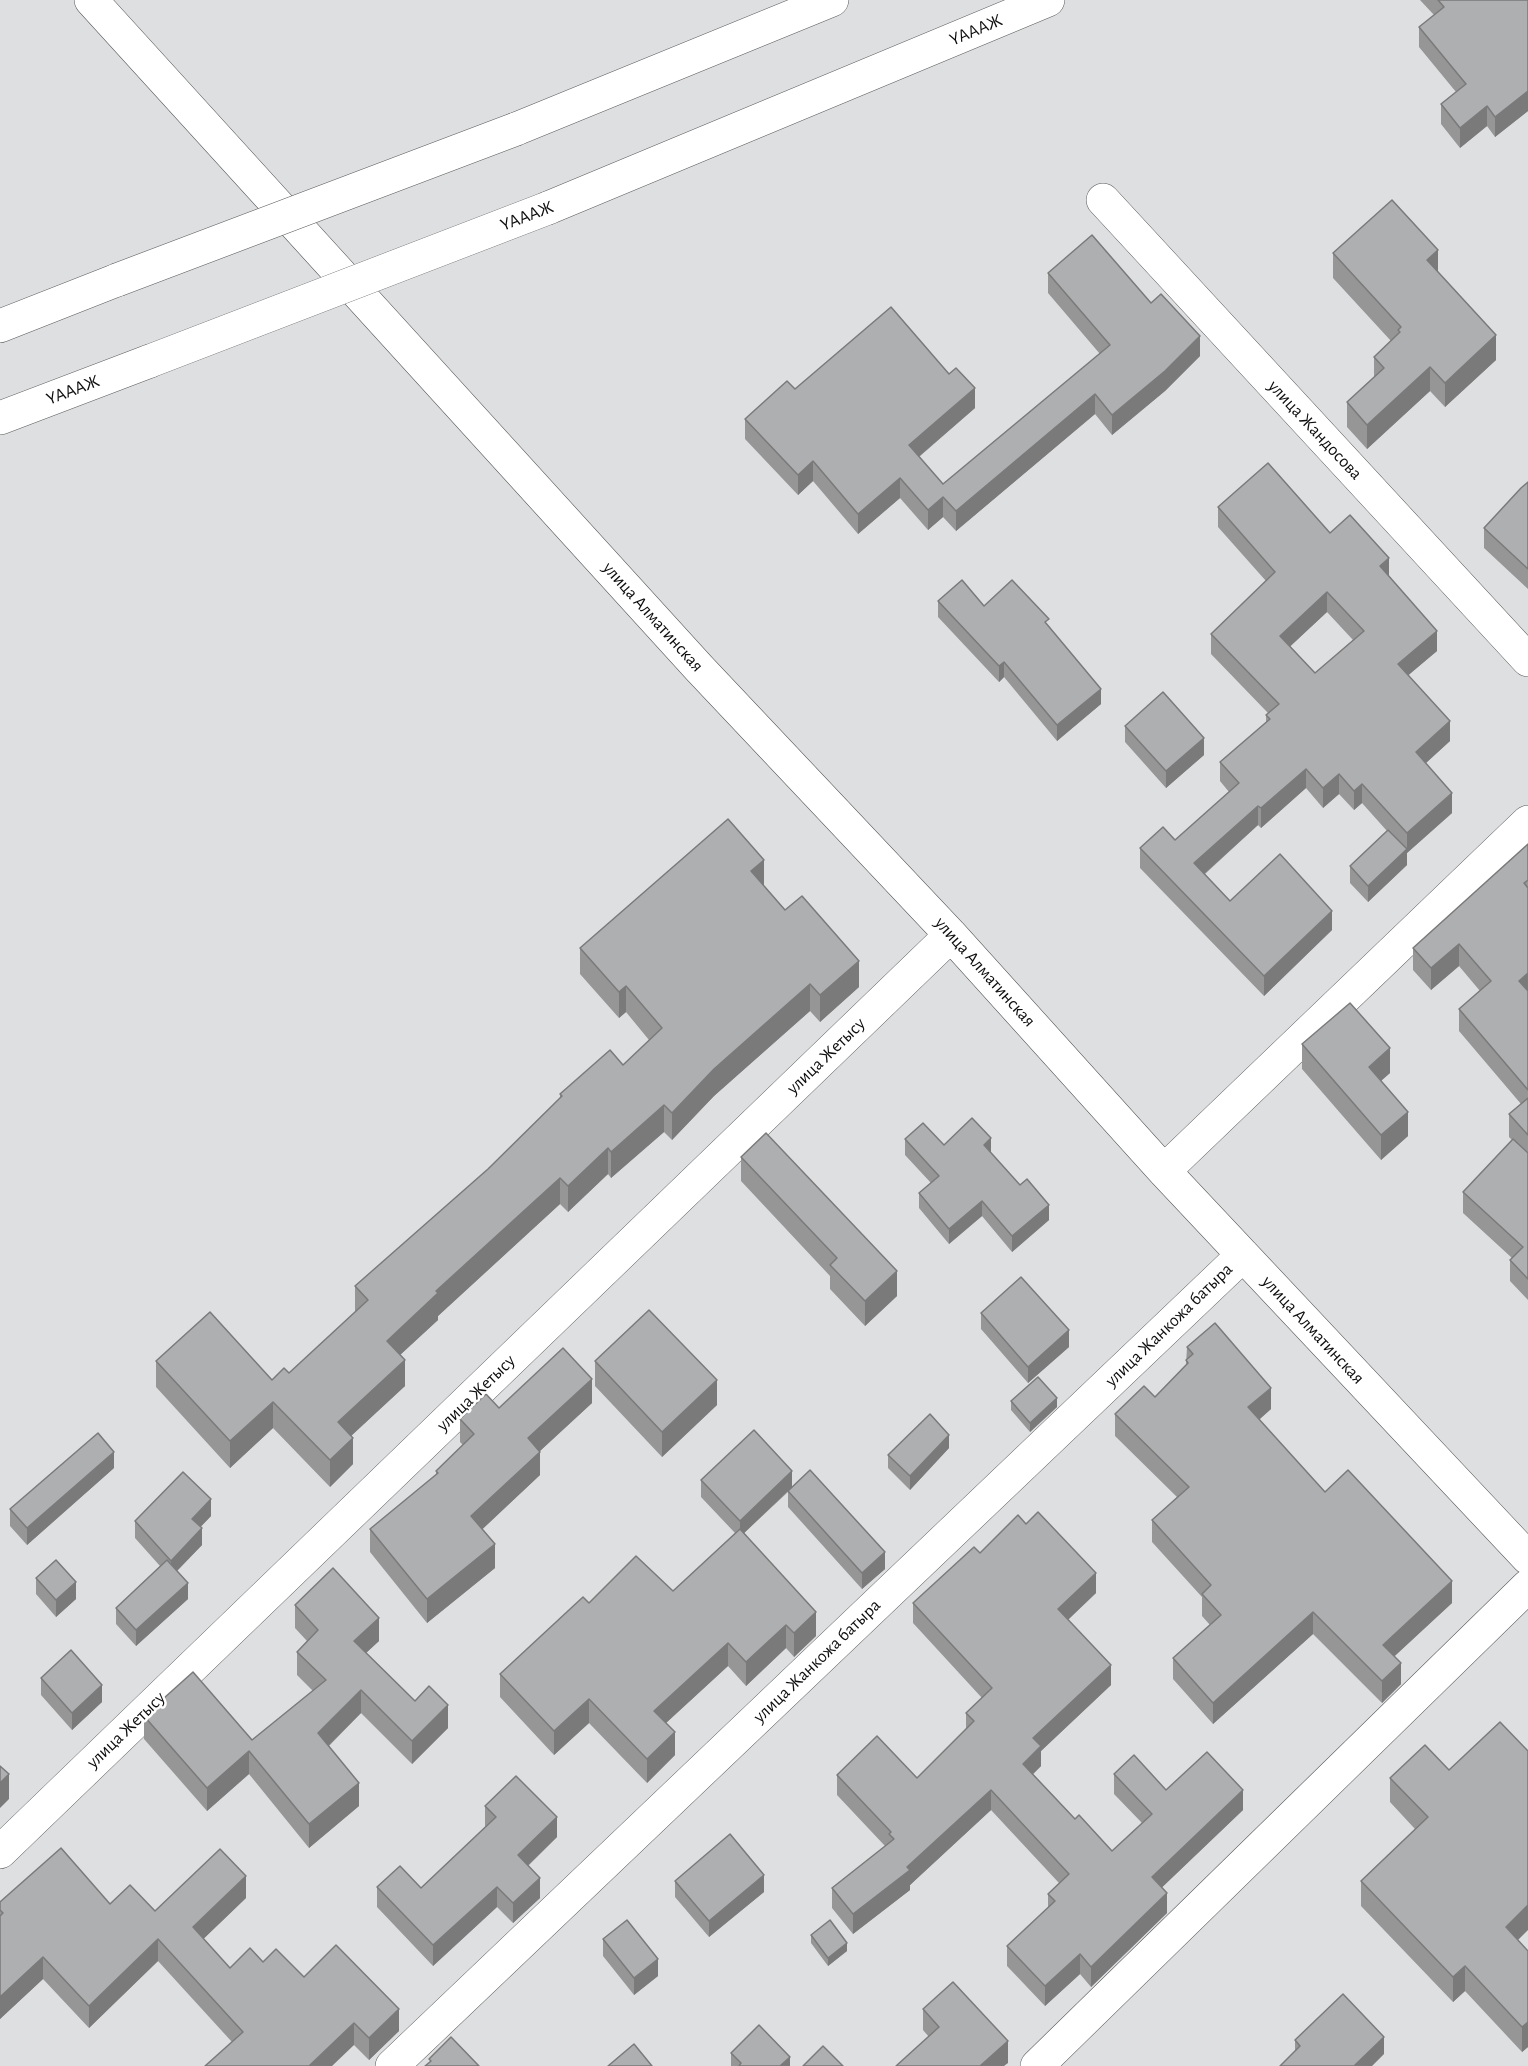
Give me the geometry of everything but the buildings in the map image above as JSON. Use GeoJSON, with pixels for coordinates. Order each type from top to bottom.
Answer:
{"type":"FeatureCollection","features":[{"type":"Feature","properties":{"kind":"main road","name":"улица Алматинская"},"geometry":{"type":"LineString","coordinates":[[91,0],[699,668],[951,934],[1164,1171],[1528,1558]]}},
{"type":"Feature","properties":{"kind":"main road"},"geometry":{"type":"LineString","coordinates":[[0,326],[516,129],[832,0]]}},
{"type":"Feature","properties":{"kind":"main road","name":"ҮАААЖ"},"geometry":{"type":"LineString","coordinates":[[0,418],[548,208],[1048,0]]}},
{"type":"Feature","properties":{"kind":"main road","name":"улица Жандосова"},"geometry":{"type":"LineString","coordinates":[[1103,200],[1528,660]]}},
{"type":"Feature","properties":{"kind":"main road"},"geometry":{"type":"LineString","coordinates":[[1164,1171],[1528,822]]}},
{"type":"Feature","properties":{"kind":"main road","name":"улица Жетысу"},"geometry":{"type":"LineString","coordinates":[[0,1852],[951,934]]}},
{"type":"Feature","properties":{"kind":"main road","name":"улица Жанкожа батыра"},"geometry":{"type":"LineString","coordinates":[[392,2066],[1243,1255]]}},
{"type":"Feature","properties":{"kind":"main road"},"geometry":{"type":"LineString","coordinates":[[1037,2066],[1528,1586]]}}]}
